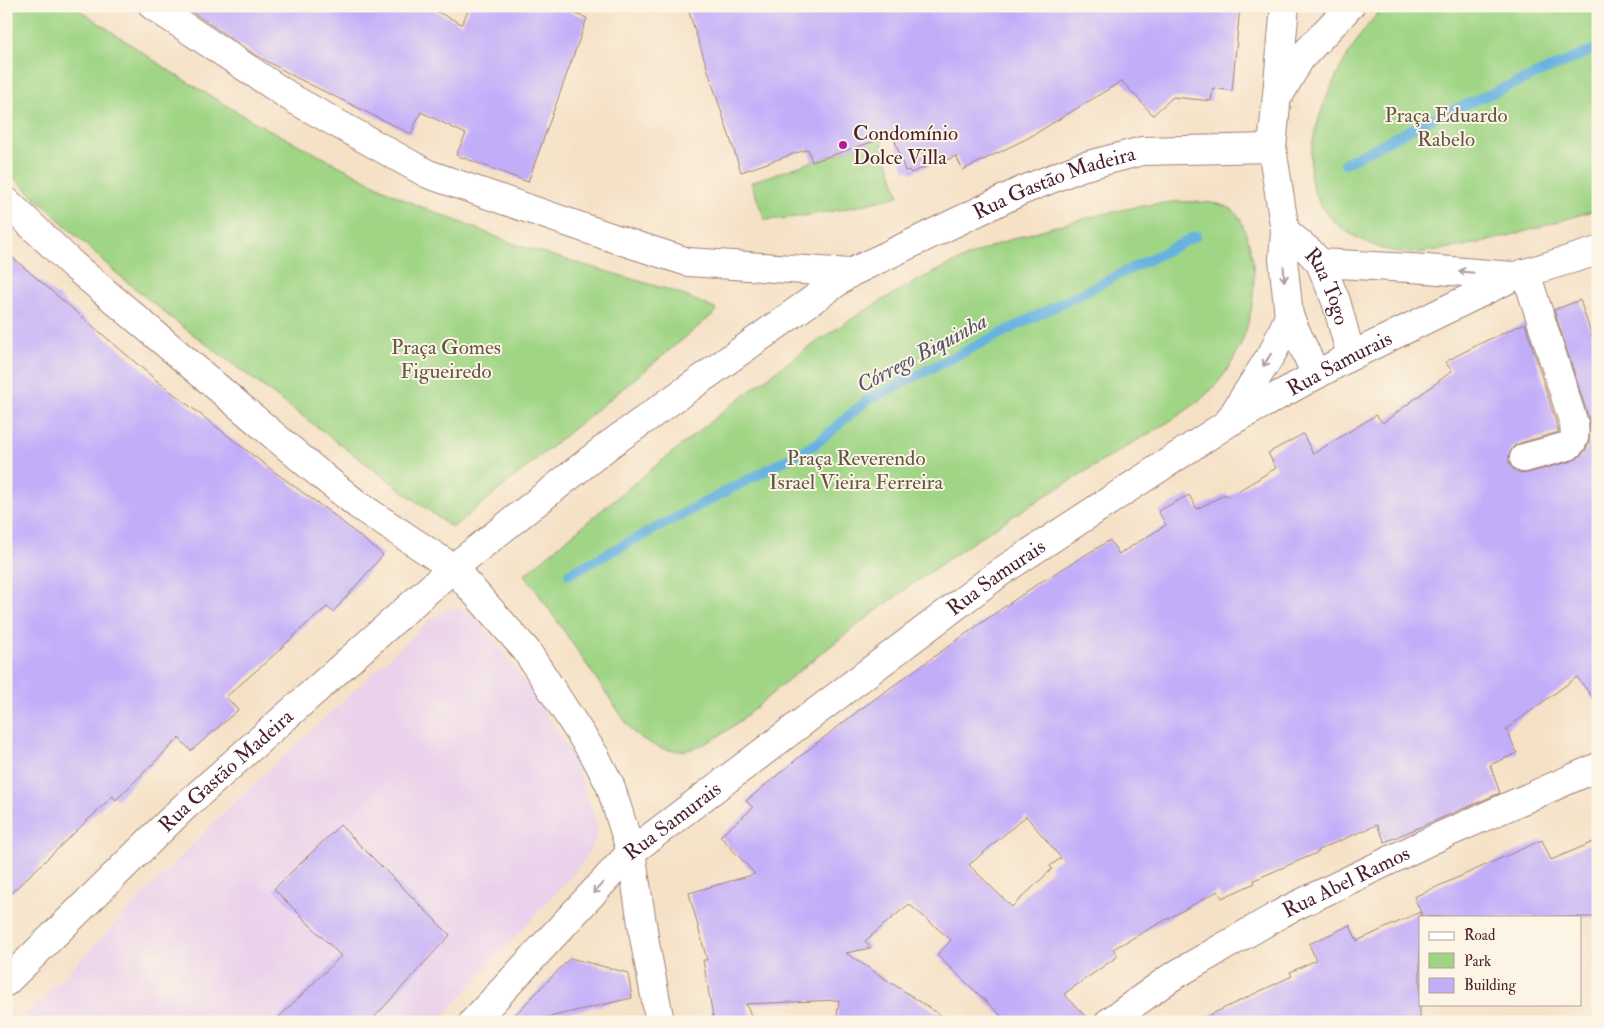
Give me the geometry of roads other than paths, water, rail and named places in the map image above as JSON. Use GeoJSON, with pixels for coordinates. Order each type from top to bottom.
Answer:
{"type":"FeatureCollection","features":[{"type":"Feature","properties":{"kind":"street"},"geometry":{"type":"LineString","coordinates":[[153,6],[295,100],[428,174],[688,262],[850,273]]}},
{"type":"Feature","properties":{"kind":"street"},"geometry":{"type":"LineString","coordinates":[[1228,423],[1274,350],[1289,316],[1284,259],[1285,231],[1272,148],[1285,6]]}},
{"type":"Feature","properties":{"kind":"street"},"geometry":{"type":"LineString","coordinates":[[1277,99],[1300,59],[1334,12]]}},
{"type":"Feature","properties":{"kind":"street","name":"Rua Gastão Madeira"},"geometry":{"type":"LineString","coordinates":[[850,273],[1021,191],[1081,167],[1142,151],[1272,148]]}},
{"type":"Feature","properties":{"kind":"street"},"geometry":{"type":"LineString","coordinates":[[6,202],[72,264],[310,466],[358,504],[453,568],[526,650],[595,756],[610,785],[631,852],[648,961],[660,1022]]}},
{"type":"Feature","properties":{"kind":"street","name":"Rua Togo"},"geometry":{"type":"LineString","coordinates":[[1285,231],[1310,252],[1320,264],[1336,301],[1351,356]]}},
{"type":"Feature","properties":{"kind":"street","name":"Rua Samurais"},"geometry":{"type":"LineString","coordinates":[[473,1022],[631,852],[1002,571],[1228,423],[1351,356],[1520,275],[1598,250]]}},
{"type":"Feature","properties":{"kind":"street"},"geometry":{"type":"LineString","coordinates":[[1320,264],[1520,275],[1574,424],[1576,436],[1568,446],[1524,458]]}},
{"type":"Feature","properties":{"kind":"street"},"geometry":{"type":"LineString","coordinates":[[453,568],[609,445],[850,273]]}},
{"type":"Feature","properties":{"kind":"street","name":"Rua Togo"},"geometry":{"type":"LineString","coordinates":[[1289,316],[1316,375]]}},
{"type":"Feature","properties":{"kind":"street","name":"Rua Gastão Madeira"},"geometry":{"type":"LineString","coordinates":[[6,982],[183,808],[453,568]]}},
{"type":"Feature","properties":{"kind":"street","name":"Rua Abel Ramos"},"geometry":{"type":"LineString","coordinates":[[1109,1022],[1170,978],[1287,910],[1436,838],[1598,767]]}},
{"type":"Feature","properties":{"kind":"waterway","name":"Córrego Biquinha"},"geometry":{"type":"LineString","coordinates":[[1345,163],[1427,121],[1598,48]]}},
{"type":"Feature","properties":{"kind":"waterway","name":"Córrego Biquinha"},"geometry":{"type":"LineString","coordinates":[[569,574],[816,444],[866,401],[1196,236]]}},
{"type":"Feature","properties":{"kind":"place","name":"Condomínio Dolce Villa"},"geometry":{"type":"Point","coordinates":[843,145]}},
{"type":"Feature","properties":{"kind":"park label","name":"Praça Eduardo Rabelo"},"geometry":{"type":"Point","coordinates":[1446,127]}},
{"type":"Feature","properties":{"kind":"park label","name":"Praça Gomes Figueiredo"},"geometry":{"type":"Point","coordinates":[446,359]}},
{"type":"Feature","properties":{"kind":"park label","name":"Praça Reverendo Israel Vieira Ferreira"},"geometry":{"type":"Point","coordinates":[856,470]}}]}
